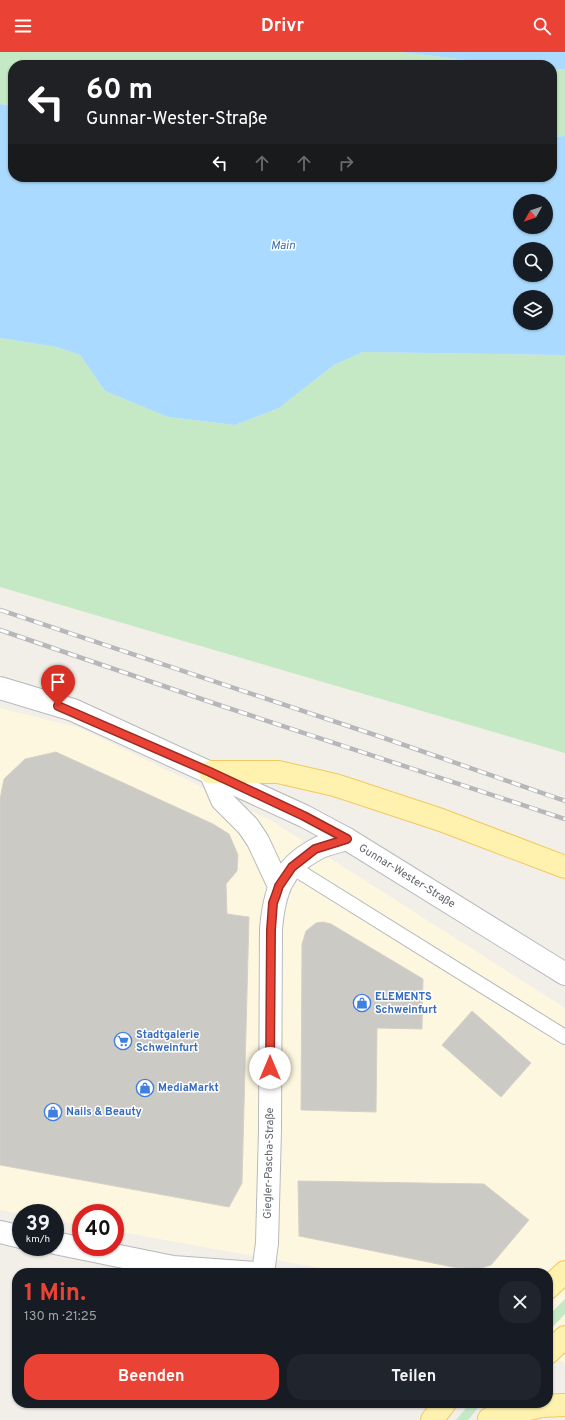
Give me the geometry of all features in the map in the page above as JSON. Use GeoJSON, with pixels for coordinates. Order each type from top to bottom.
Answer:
{"type":"FeatureCollection","features":[{"type":"Feature","properties":{"kind":"main road"},"geometry":{"type":"LineString","coordinates":[[210,772],[278,772],[334,785],[441,820],[565,867]]}},
{"type":"Feature","properties":{"kind":"main road"},"geometry":{"type":"LineString","coordinates":[[553,1283],[565,1272]]}},
{"type":"Feature","properties":{"kind":"main road"},"geometry":{"type":"LineString","coordinates":[[553,1348],[565,1337]]}},
{"type":"Feature","properties":{"kind":"main road"},"geometry":{"type":"LineString","coordinates":[[553,1406],[565,1405]]}},
{"type":"Feature","properties":{"kind":"main road"},"geometry":{"type":"LineString","coordinates":[[432,1420],[441,1408]]}},
{"type":"Feature","properties":{"kind":"main road"},"geometry":{"type":"LineString","coordinates":[[494,1414],[529,1408]]}},
{"type":"Feature","properties":{"kind":"street","name":"Gunnar-Wester-Straße"},"geometry":{"type":"LineString","coordinates":[[0,688],[73,710],[304,816],[347,839],[565,974]]}},
{"type":"Feature","properties":{"kind":"street"},"geometry":{"type":"LineString","coordinates":[[210,772],[222,800],[248,826],[258,841],[279,886]]}},
{"type":"Feature","properties":{"kind":"street","name":"Giegler-Pascha-Straße"},"geometry":{"type":"LineString","coordinates":[[264,1268],[267,1243],[270,1130],[271,930],[273,903],[279,886],[292,867],[315,849],[347,839]]}},
{"type":"Feature","properties":{"kind":"street"},"geometry":{"type":"LineString","coordinates":[[0,1232],[12,1235]]}},
{"type":"Feature","properties":{"kind":"street"},"geometry":{"type":"LineString","coordinates":[[64,1245],[173,1266],[197,1268]]}},
{"type":"Feature","properties":{"kind":"lane"},"geometry":{"type":"LineString","coordinates":[[292,867],[565,1037]]}},
{"type":"Feature","properties":{"kind":"shaded area"},"geometry":{"type":"Polygon","coordinates":[[[0,708],[80,728],[270,820],[565,1008],[565,1364],[553,1356],[553,1268],[320,1268],[124,1233],[124,1204],[72,1204],[72,1223],[64,1222],[64,1204],[12,1204],[12,1212],[0,1210],[0,708]]]}},
{"type":"Feature","properties":{"kind":"green space"},"geometry":{"type":"Polygon","coordinates":[[[0,52],[400,52],[466,60],[8,60],[8,105],[0,104],[0,52]]]}},
{"type":"Feature","properties":{"kind":"green space"},"geometry":{"type":"Polygon","coordinates":[[[557,69],[565,69],[565,136],[557,137],[557,69]]]}},
{"type":"Feature","properties":{"kind":"green space"},"geometry":{"type":"Polygon","coordinates":[[[0,338],[57,347],[80,355],[105,391],[168,417],[235,425],[279,408],[334,365],[363,352],[565,355],[565,753],[0,587],[0,338]]]}},
{"type":"Feature","properties":{"kind":"green space"},"geometry":{"type":"Polygon","coordinates":[[[565,1299],[565,1314],[553,1327],[553,1311],[565,1299]]]}},
{"type":"Feature","properties":{"kind":"green space"},"geometry":{"type":"Polygon","coordinates":[[[466,1408],[478,1408],[468,1420],[456,1420],[466,1408]]]}},
{"type":"Feature","properties":{"kind":"water"},"geometry":{"type":"Polygon","coordinates":[[[400,52],[565,52],[565,69],[557,69],[557,60],[466,60],[400,52]]]}},
{"type":"Feature","properties":{"kind":"water","name":"Main"},"geometry":{"type":"Polygon","coordinates":[[[0,104],[8,105],[8,182],[557,182],[557,137],[565,136],[565,355],[363,352],[334,365],[279,408],[235,425],[168,417],[105,391],[80,355],[57,347],[0,338],[0,104]]]}},
{"type":"Feature","properties":{"kind":"building","name":"Stadtgalerie Schweinfurt"},"geometry":{"type":"Polygon","coordinates":[[[56,752],[213,824],[229,834],[238,855],[237,871],[226,884],[227,914],[249,917],[242,1183],[229,1207],[0,1165],[0,799],[4,779],[25,759],[56,752]]]}},
{"type":"Feature","properties":{"kind":"building","name":"ELEMENTS Schweinfurt"},"geometry":{"type":"Polygon","coordinates":[[[323,922],[331,924],[423,979],[422,1029],[377,1028],[376,1112],[301,1110],[302,944],[306,931],[316,923],[323,922]]]}},
{"type":"Feature","properties":{"kind":"building"},"geometry":{"type":"Polygon","coordinates":[[[472,1011],[531,1063],[501,1097],[442,1045],[472,1011]]]}},
{"type":"Feature","properties":{"kind":"building"},"geometry":{"type":"Polygon","coordinates":[[[298,1181],[484,1184],[529,1220],[491,1265],[481,1268],[453,1267],[299,1236],[298,1181]]]}},
{"type":"Feature","properties":{"kind":"railway"},"geometry":{"type":"LineString","coordinates":[[0,610],[384,738],[565,801]]}},
{"type":"Feature","properties":{"kind":"railway"},"geometry":{"type":"LineString","coordinates":[[0,630],[222,706],[565,819]]}},
{"type":"Feature","properties":{"kind":"place","name":"ELEMENTS Schweinfurt"},"geometry":{"type":"Point","coordinates":[362,1003]}},
{"type":"Feature","properties":{"kind":"place","name":"Stadtgalerie Schweinfurt"},"geometry":{"type":"Point","coordinates":[123,1041]}},
{"type":"Feature","properties":{"kind":"place","name":"MediaMarkt"},"geometry":{"type":"Point","coordinates":[145,1088]}},
{"type":"Feature","properties":{"kind":"place","name":"Nails & Beauty"},"geometry":{"type":"Point","coordinates":[53,1112]}},
{"type":"Feature","properties":{"kind":"route"},"geometry":{"type":"LineString","coordinates":[[58,706],[73,710],[210,772],[304,816],[347,839],[315,849],[292,867],[279,886],[273,903],[271,930],[270,1068]]}}]}
